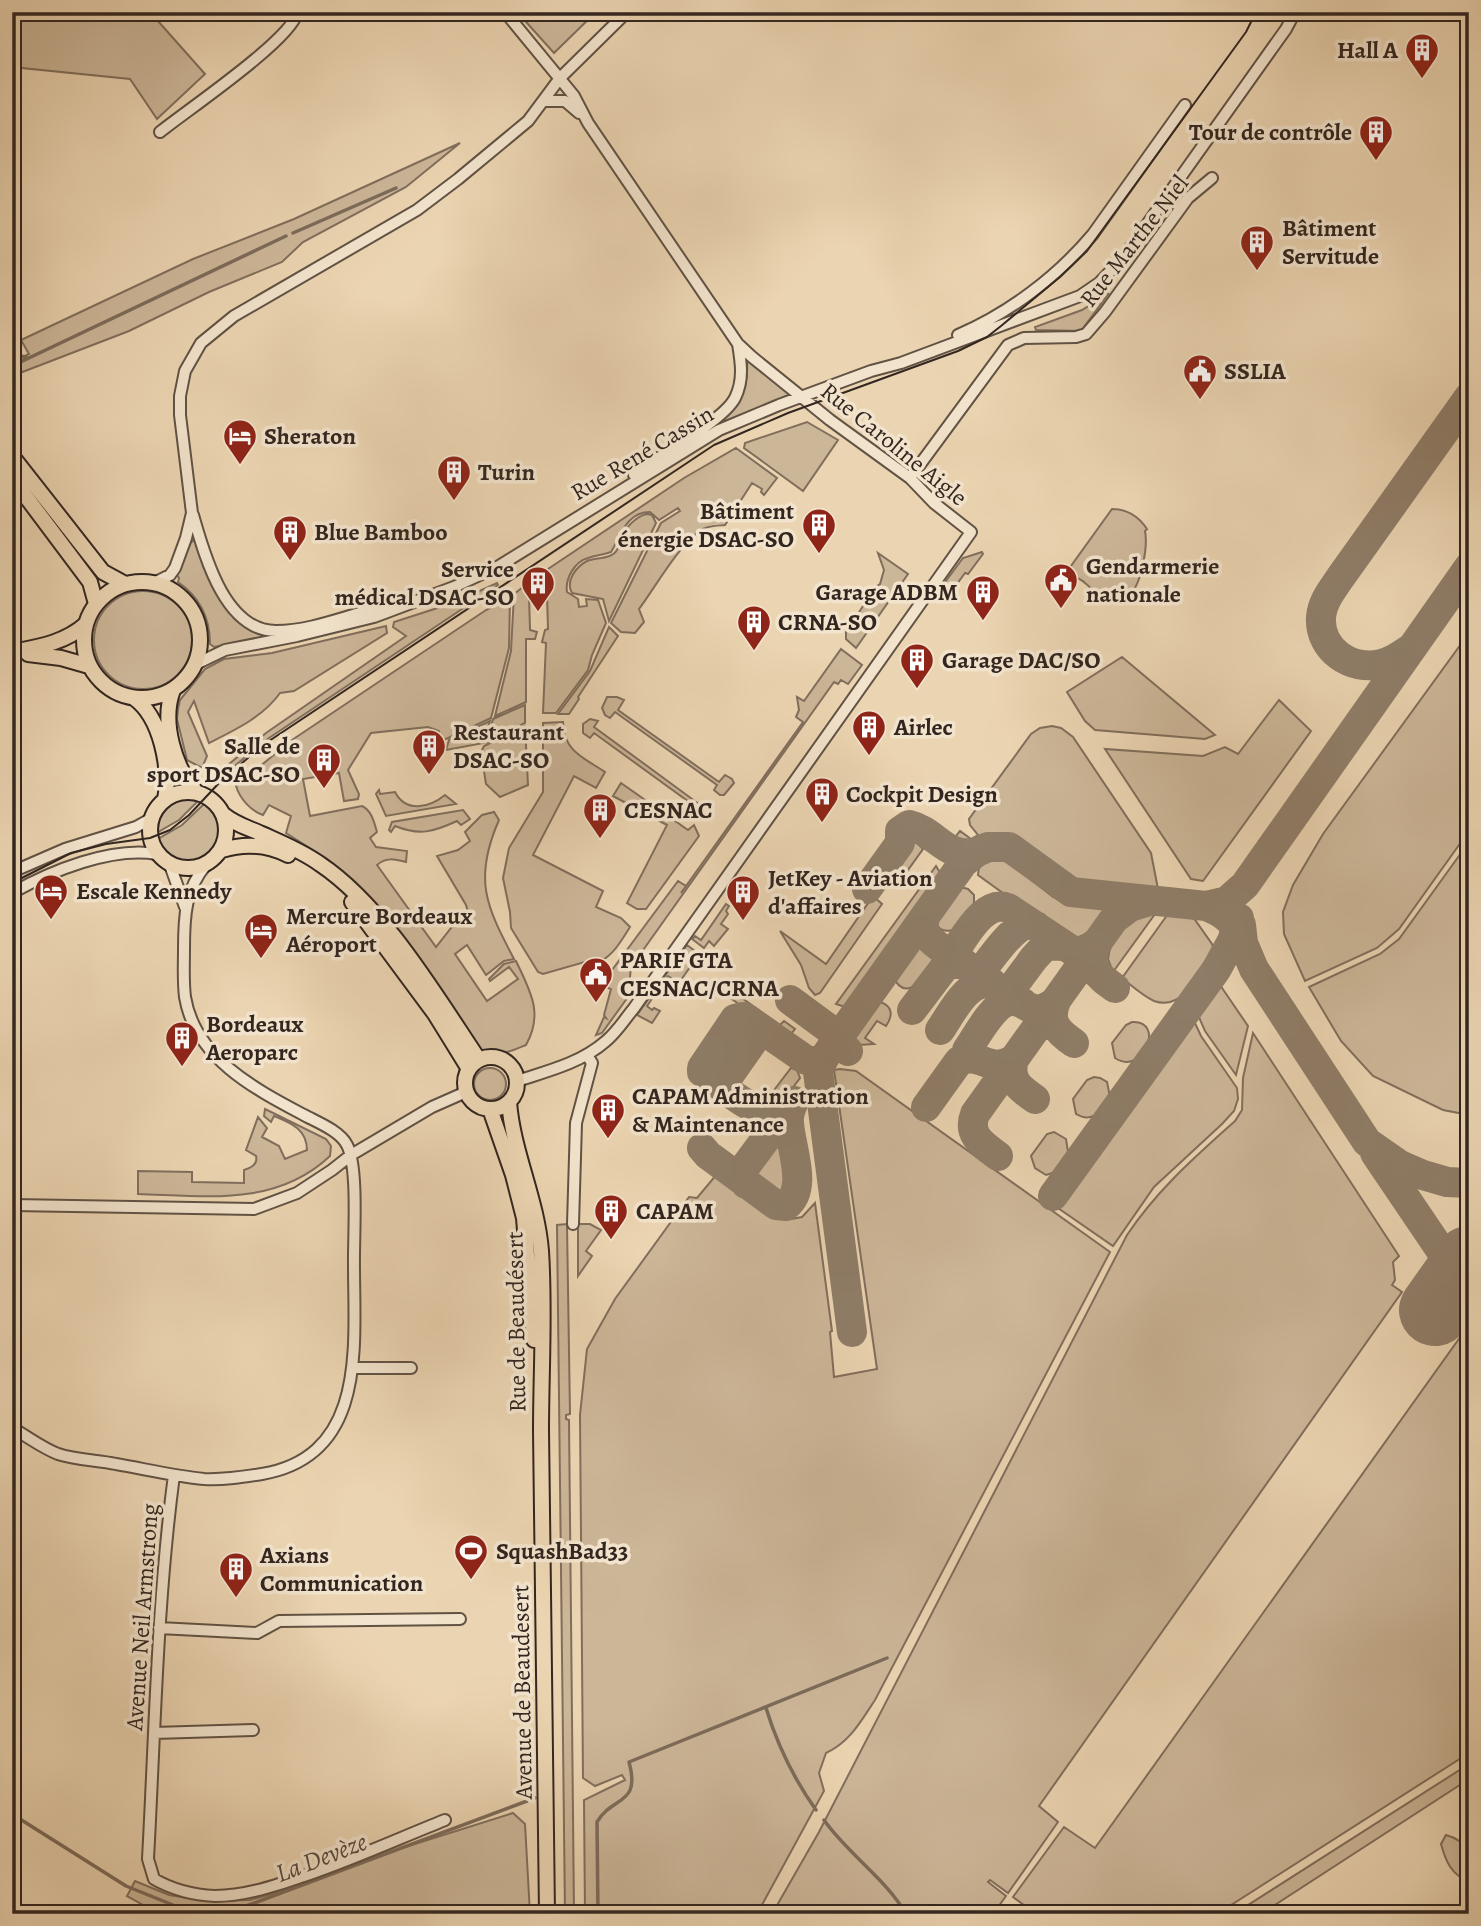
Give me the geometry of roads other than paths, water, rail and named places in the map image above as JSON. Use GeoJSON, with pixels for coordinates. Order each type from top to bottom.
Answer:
{"type":"FeatureCollection","features":[{"type":"Feature","properties":{"kind":"main road"},"geometry":{"type":"LineString","coordinates":[[12,456],[103,572],[125,584]]}},
{"type":"Feature","properties":{"kind":"main road"},"geometry":{"type":"LineString","coordinates":[[12,478],[90,582],[96,604]]}},
{"type":"Feature","properties":{"kind":"main road"},"geometry":{"type":"LineString","coordinates":[[12,652],[59,641],[77,632],[86,624],[96,604],[109,592],[125,584],[139,582],[154,583],[177,594],[194,614],[200,630],[196,664],[182,683],[154,698],[134,698],[120,694],[97,678],[89,666],[85,652],[86,624]]}},
{"type":"Feature","properties":{"kind":"main road"},"geometry":{"type":"LineString","coordinates":[[12,652],[80,661],[89,666]]}},
{"type":"Feature","properties":{"kind":"main road"},"geometry":{"type":"LineString","coordinates":[[173,690],[167,713],[169,729],[178,763],[197,793]]}},
{"type":"Feature","properties":{"kind":"main road"},"geometry":{"type":"LineString","coordinates":[[134,698],[153,716],[158,731],[167,775],[165,800]]}},
{"type":"Feature","properties":{"kind":"main road"},"geometry":{"type":"LineString","coordinates":[[222,850],[227,827],[224,815],[217,804],[207,797],[197,793],[174,794],[165,800],[152,818],[150,838],[157,853],[170,865],[195,869],[206,865],[222,850],[239,845],[265,847],[281,852],[328,879],[369,923],[474,1064]]}},
{"type":"Feature","properties":{"kind":"main road"},"geometry":{"type":"LineString","coordinates":[[224,815],[234,823],[299,851],[333,873],[351,889],[390,932],[474,1064]]}},
{"type":"Feature","properties":{"kind":"main road"},"geometry":{"type":"LineString","coordinates":[[509,1102],[490,1109],[480,1107],[466,1092],[465,1080],[474,1064],[489,1057],[508,1063],[517,1081]]}},
{"type":"Feature","properties":{"kind":"main road","name":"Rue de Beaudésert"},"geometry":{"type":"LineString","coordinates":[[517,1081],[514,1095],[509,1102],[511,1126],[526,1172],[539,1231],[544,1347],[541,1429]]}},
{"type":"Feature","properties":{"kind":"main road","name":"Rue de Beaudésert"},"geometry":{"type":"LineString","coordinates":[[490,1109],[513,1175],[524,1218],[541,1429]]}},
{"type":"Feature","properties":{"kind":"main road","name":"Avenue de Beaudesert"},"geometry":{"type":"LineString","coordinates":[[541,1429],[547,1914]]}},
{"type":"Feature","properties":{"kind":"street","name":"Rue Caroline Aigle"},"geometry":{"type":"LineString","coordinates":[[505,12],[574,96],[586,119],[738,344],[830,420],[911,478],[934,503],[971,532],[608,1040],[587,1055],[555,1070],[517,1081]]}},
{"type":"Feature","properties":{"kind":"street"},"geometry":{"type":"LineString","coordinates":[[418,601],[277,631],[259,627],[236,611],[218,588],[207,564],[192,513],[180,415],[185,370],[201,342],[234,316],[369,239],[437,196],[528,121],[560,78],[627,12]]}},
{"type":"Feature","properties":{"kind":"street","name":"Rue René Cassin"},"geometry":{"type":"LineString","coordinates":[[196,664],[225,650],[338,627],[418,601],[492,570],[719,430],[1085,293],[1110,273],[1123,258],[1286,29],[1295,12]]}},
{"type":"Feature","properties":{"kind":"street"},"geometry":{"type":"LineString","coordinates":[[160,132],[278,40],[299,13]]}},
{"type":"Feature","properties":{"kind":"street"},"geometry":{"type":"LineString","coordinates":[[545,101],[565,101],[586,119]]}},
{"type":"Feature","properties":{"kind":"street"},"geometry":{"type":"LineString","coordinates":[[871,372],[967,332],[1013,305],[1049,278],[1093,234],[1185,105]]}},
{"type":"Feature","properties":{"kind":"street","name":"Rue Marthe Niel"},"geometry":{"type":"LineString","coordinates":[[911,478],[1008,345],[1024,338],[1076,337],[1086,334],[1188,198],[1212,178]]}},
{"type":"Feature","properties":{"kind":"street"},"geometry":{"type":"LineString","coordinates":[[605,499],[732,402],[741,374],[738,344]]}},
{"type":"Feature","properties":{"kind":"street"},"geometry":{"type":"LineString","coordinates":[[12,462],[37,487]]}},
{"type":"Feature","properties":{"kind":"street"},"geometry":{"type":"LineString","coordinates":[[154,583],[170,575],[175,568],[192,513]]}},
{"type":"Feature","properties":{"kind":"street"},"geometry":{"type":"LineString","coordinates":[[12,872],[65,849],[136,827],[152,818]]}},
{"type":"Feature","properties":{"kind":"street"},"geometry":{"type":"LineString","coordinates":[[12,893],[39,879],[86,862],[134,853],[157,853]]}},
{"type":"Feature","properties":{"kind":"street"},"geometry":{"type":"LineString","coordinates":[[170,865],[185,907],[185,996],[196,1029],[216,1057],[230,1070],[273,1099],[322,1125],[347,1143],[351,1155]]}},
{"type":"Feature","properties":{"kind":"street"},"geometry":{"type":"LineString","coordinates":[[185,907],[197,875],[206,865]]}},
{"type":"Feature","properties":{"kind":"street"},"geometry":{"type":"LineString","coordinates":[[573,1224],[573,1143],[592,1063],[587,1055]]}},
{"type":"Feature","properties":{"kind":"street"},"geometry":{"type":"LineString","coordinates":[[12,1205],[254,1209],[296,1193],[351,1155],[432,1107],[466,1092]]}},
{"type":"Feature","properties":{"kind":"street","name":"Avenue Neil Armstrong"},"geometry":{"type":"LineString","coordinates":[[351,1155],[354,1221],[352,1368],[346,1400],[325,1442],[308,1458],[285,1470],[239,1478],[209,1479],[174,1475],[166,1525],[159,1628],[148,1859],[154,1879],[187,1893],[214,1896],[240,1894],[349,1860],[445,1820]]}},
{"type":"Feature","properties":{"kind":"street"},"geometry":{"type":"LineString","coordinates":[[352,1368],[411,1368]]}},
{"type":"Feature","properties":{"kind":"street"},"geometry":{"type":"LineString","coordinates":[[12,1428],[59,1454],[174,1475]]}},
{"type":"Feature","properties":{"kind":"street"},"geometry":{"type":"LineString","coordinates":[[159,1628],[257,1633],[279,1621],[460,1619]]}},
{"type":"Feature","properties":{"kind":"street"},"geometry":{"type":"LineString","coordinates":[[154,1733],[253,1730]]}},
{"type":"Feature","properties":{"kind":"waterway"},"geometry":{"type":"LineString","coordinates":[[293,233],[396,188]]}},
{"type":"Feature","properties":{"kind":"waterway"},"geometry":{"type":"LineString","coordinates":[[12,366],[286,236]]}},
{"type":"Feature","properties":{"kind":"waterway"},"geometry":{"type":"LineString","coordinates":[[12,353],[27,358]]}},
{"type":"Feature","properties":{"kind":"waterway","name":"La Devèze"},"geometry":{"type":"LineString","coordinates":[[598,1914],[597,1822],[603,1813],[628,1793],[632,1776],[629,1762],[887,1658]]}},
{"type":"Feature","properties":{"kind":"waterway"},"geometry":{"type":"LineString","coordinates":[[766,1708],[787,1761],[816,1810]]}},
{"type":"Feature","properties":{"kind":"waterway","name":"La Devèze"},"geometry":{"type":"LineString","coordinates":[[12,1814],[126,1886],[183,1909],[246,1906],[535,1798]]}},
{"type":"Feature","properties":{"kind":"waterway"},"geometry":{"type":"LineString","coordinates":[[824,1820],[888,1890],[906,1914]]}},
{"type":"Feature","properties":{"kind":"tram line"},"geometry":{"type":"LineString","coordinates":[[12,883],[71,853],[106,844],[150,838],[170,830],[263,745],[714,445],[788,413],[958,351],[987,337],[1060,277],[1087,251],[1246,32],[1256,12]]}},
{"type":"Feature","properties":{"kind":"place","name":"Hall A"},"geometry":{"type":"Point","coordinates":[1422,80]}},
{"type":"Feature","properties":{"kind":"place","name":"Tour de contrôle"},"geometry":{"type":"Point","coordinates":[1376,162]}},
{"type":"Feature","properties":{"kind":"place","name":"Bâtiment Servitude"},"geometry":{"type":"Point","coordinates":[1257,272]}},
{"type":"Feature","properties":{"kind":"place","name":"SSLIA"},"geometry":{"type":"Point","coordinates":[1200,401]}},
{"type":"Feature","properties":{"kind":"place","name":"Sheraton"},"geometry":{"type":"Point","coordinates":[240,466]}},
{"type":"Feature","properties":{"kind":"place","name":"Turin"},"geometry":{"type":"Point","coordinates":[454,502]}},
{"type":"Feature","properties":{"kind":"place","name":"Bâtiment énergie DSAC-SO"},"geometry":{"type":"Point","coordinates":[819,555]}},
{"type":"Feature","properties":{"kind":"place","name":"Blue Bamboo"},"geometry":{"type":"Point","coordinates":[290,562]}},
{"type":"Feature","properties":{"kind":"place","name":"Gendarmerie nationale"},"geometry":{"type":"Point","coordinates":[1061,610]}},
{"type":"Feature","properties":{"kind":"place","name":"Service médical DSAC-SO"},"geometry":{"type":"Point","coordinates":[538,613]}},
{"type":"Feature","properties":{"kind":"place","name":"Garage ADBM"},"geometry":{"type":"Point","coordinates":[983,622]}},
{"type":"Feature","properties":{"kind":"place","name":"CRNA-SO"},"geometry":{"type":"Point","coordinates":[754,652]}},
{"type":"Feature","properties":{"kind":"place","name":"Garage DAC/SO"},"geometry":{"type":"Point","coordinates":[917,690]}},
{"type":"Feature","properties":{"kind":"place","name":"Airlec"},"geometry":{"type":"Point","coordinates":[869,757]}},
{"type":"Feature","properties":{"kind":"place","name":"Restaurant DSAC-SO"},"geometry":{"type":"Point","coordinates":[429,776]}},
{"type":"Feature","properties":{"kind":"place","name":"Salle de sport DSAC-SO"},"geometry":{"type":"Point","coordinates":[324,790]}},
{"type":"Feature","properties":{"kind":"place","name":"Cockpit Design"},"geometry":{"type":"Point","coordinates":[822,824]}},
{"type":"Feature","properties":{"kind":"place","name":"CESNAC"},"geometry":{"type":"Point","coordinates":[600,840]}},
{"type":"Feature","properties":{"kind":"place","name":"Escale Kennedy"},"geometry":{"type":"Point","coordinates":[51,921]}},
{"type":"Feature","properties":{"kind":"place","name":"JetKey - Aviation d'affaires"},"geometry":{"type":"Point","coordinates":[743,922]}},
{"type":"Feature","properties":{"kind":"place","name":"Mercure Bordeaux Aéroport"},"geometry":{"type":"Point","coordinates":[261,960]}},
{"type":"Feature","properties":{"kind":"place","name":"PARIF GTA CESNAC/CRNA"},"geometry":{"type":"Point","coordinates":[596,1004]}},
{"type":"Feature","properties":{"kind":"place","name":"Bordeaux Aeroparc"},"geometry":{"type":"Point","coordinates":[182,1068]}},
{"type":"Feature","properties":{"kind":"place","name":"CAPAM Administration & Maintenance"},"geometry":{"type":"Point","coordinates":[608,1140]}},
{"type":"Feature","properties":{"kind":"place","name":"CAPAM"},"geometry":{"type":"Point","coordinates":[611,1241]}},
{"type":"Feature","properties":{"kind":"place","name":"SquashBad33"},"geometry":{"type":"Point","coordinates":[471,1581]}},
{"type":"Feature","properties":{"kind":"place","name":"Axians Communication"},"geometry":{"type":"Point","coordinates":[236,1599]}}]}
